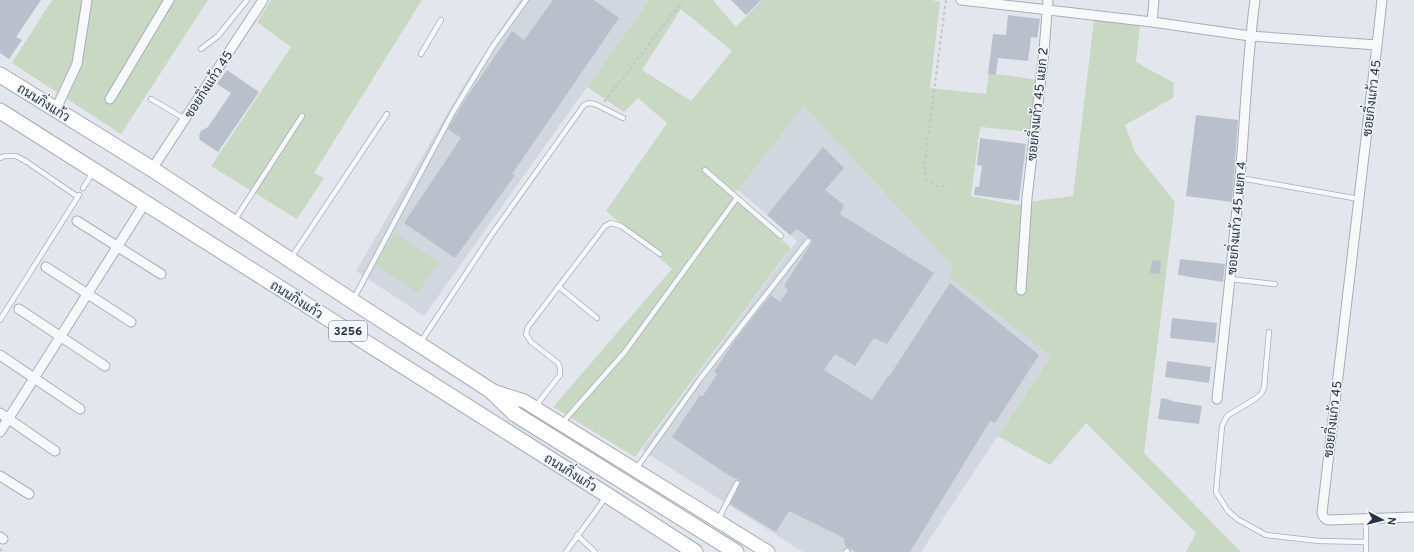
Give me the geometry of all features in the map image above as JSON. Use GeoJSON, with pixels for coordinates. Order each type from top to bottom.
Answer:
{"type":"FeatureCollection","features":[{"type":"Feature","properties":{"kind":"main road","name":"ถนนกิ่งแก้ว"},"geometry":{"type":"LineString","coordinates":[[0,74],[152,169],[490,390],[515,414],[736,552]]}},
{"type":"Feature","properties":{"kind":"main road","name":"ถนนกิ่งแก้ว"},"geometry":{"type":"LineString","coordinates":[[0,111],[695,552]]}},
{"type":"Feature","properties":{"kind":"main road","name":"ถนนกิ่งแก้ว"},"geometry":{"type":"LineString","coordinates":[[490,390],[524,401],[768,552]]}},
{"type":"Feature","properties":{"kind":"street"},"geometry":{"type":"LineString","coordinates":[[56,109],[77,64],[87,0]]}},
{"type":"Feature","properties":{"kind":"street"},"geometry":{"type":"LineString","coordinates":[[110,99],[169,0]]}},
{"type":"Feature","properties":{"kind":"street","name":"ซอยกิ่งแก้ว 45"},"geometry":{"type":"LineString","coordinates":[[152,169],[263,0]]}},
{"type":"Feature","properties":{"kind":"street","name":"ซอยกิ่งแก้ว 45"},"geometry":{"type":"LineString","coordinates":[[962,0],[1152,22],[1250,36],[1377,45],[1321,508],[1325,520],[1366,519]]}},
{"type":"Feature","properties":{"kind":"street","name":"ซอยกิ่งแก้ว 45 แยก 2"},"geometry":{"type":"LineString","coordinates":[[1021,290],[1027,198],[1044,51],[1048,0]]}},
{"type":"Feature","properties":{"kind":"street"},"geometry":{"type":"LineString","coordinates":[[1152,22],[1154,0]]}},
{"type":"Feature","properties":{"kind":"street","name":"ซอยกิ่งแก้ว 45 แยก 4"},"geometry":{"type":"LineString","coordinates":[[1217,399],[1240,178],[1250,36],[1255,0]]}},
{"type":"Feature","properties":{"kind":"street"},"geometry":{"type":"LineString","coordinates":[[1377,45],[1382,0]]}},
{"type":"Feature","properties":{"kind":"street"},"geometry":{"type":"LineString","coordinates":[[0,432],[145,203]]}},
{"type":"Feature","properties":{"kind":"street"},"geometry":{"type":"LineString","coordinates":[[77,222],[161,274]]}},
{"type":"Feature","properties":{"kind":"street"},"geometry":{"type":"LineString","coordinates":[[46,267],[87,295],[131,322]]}},
{"type":"Feature","properties":{"kind":"street"},"geometry":{"type":"LineString","coordinates":[[19,309],[105,366]]}},
{"type":"Feature","properties":{"kind":"street"},"geometry":{"type":"LineString","coordinates":[[0,355],[80,409]]}},
{"type":"Feature","properties":{"kind":"street"},"geometry":{"type":"LineString","coordinates":[[0,413],[56,451]]}},
{"type":"Feature","properties":{"kind":"street"},"geometry":{"type":"LineString","coordinates":[[0,476],[30,494]]}},
{"type":"Feature","properties":{"kind":"street"},"geometry":{"type":"LineString","coordinates":[[1366,519],[1414,517]]}},
{"type":"Feature","properties":{"kind":"lane"},"geometry":{"type":"LineString","coordinates":[[201,49],[218,36],[246,0]]}},
{"type":"Feature","properties":{"kind":"lane"},"geometry":{"type":"LineString","coordinates":[[352,301],[453,112],[494,46],[526,0]]}},
{"type":"Feature","properties":{"kind":"lane"},"geometry":{"type":"LineString","coordinates":[[421,54],[441,20]]}},
{"type":"Feature","properties":{"kind":"lane"},"geometry":{"type":"LineString","coordinates":[[151,99],[185,119]]}},
{"type":"Feature","properties":{"kind":"lane"},"geometry":{"type":"LineString","coordinates":[[419,344],[490,237],[584,105],[589,103],[595,104],[624,118]]}},
{"type":"Feature","properties":{"kind":"lane"},"geometry":{"type":"LineString","coordinates":[[290,260],[387,114]]}},
{"type":"Feature","properties":{"kind":"lane"},"geometry":{"type":"LineString","coordinates":[[233,223],[302,116]]}},
{"type":"Feature","properties":{"kind":"lane"},"geometry":{"type":"LineString","coordinates":[[0,158],[5,156],[16,156],[78,196],[0,320]]}},
{"type":"Feature","properties":{"kind":"lane"},"geometry":{"type":"LineString","coordinates":[[705,170],[781,236]]}},
{"type":"Feature","properties":{"kind":"lane"},"geometry":{"type":"LineString","coordinates":[[83,188],[94,171]]}},
{"type":"Feature","properties":{"kind":"lane"},"geometry":{"type":"LineString","coordinates":[[1240,178],[1359,199]]}},
{"type":"Feature","properties":{"kind":"lane"},"geometry":{"type":"LineString","coordinates":[[561,424],[624,354],[736,198]]}},
{"type":"Feature","properties":{"kind":"lane"},"geometry":{"type":"LineString","coordinates":[[534,408],[560,374],[560,368],[558,363],[531,342],[526,334],[528,327],[604,226],[611,223],[621,226],[660,254]]}},
{"type":"Feature","properties":{"kind":"lane"},"geometry":{"type":"LineString","coordinates":[[636,470],[700,378],[808,241]]}},
{"type":"Feature","properties":{"kind":"lane"},"geometry":{"type":"LineString","coordinates":[[1230,279],[1276,284]]}},
{"type":"Feature","properties":{"kind":"lane"},"geometry":{"type":"LineString","coordinates":[[559,287],[597,318]]}},
{"type":"Feature","properties":{"kind":"lane"},"geometry":{"type":"LineString","coordinates":[[1269,332],[1264,388],[1261,394],[1227,416],[1222,426],[1216,492],[1228,510],[1237,519],[1266,535],[1319,541],[1366,542]]}},
{"type":"Feature","properties":{"kind":"lane"},"geometry":{"type":"LineString","coordinates":[[717,521],[737,483]]}},
{"type":"Feature","properties":{"kind":"lane"},"geometry":{"type":"LineString","coordinates":[[566,552],[607,495]]}},
{"type":"Feature","properties":{"kind":"lane"},"geometry":{"type":"LineString","coordinates":[[1366,519],[1366,552]]}},
{"type":"Feature","properties":{"kind":"lane"},"geometry":{"type":"LineString","coordinates":[[577,535],[595,552]]}},
{"type":"Feature","properties":{"kind":"path"},"geometry":{"type":"LineString","coordinates":[[946,0],[924,167],[926,179],[934,185],[948,187]]}},
{"type":"Feature","properties":{"kind":"path"},"geometry":{"type":"LineString","coordinates":[[601,107],[682,2]]}},
{"type":"Feature","properties":{"kind":"shaded area"},"geometry":{"type":"Polygon","coordinates":[[[520,0],[649,0],[424,316],[356,271],[465,83],[520,0]]]}},
{"type":"Feature","properties":{"kind":"shaded area"},"geometry":{"type":"Polygon","coordinates":[[[804,106],[953,267],[949,277],[1051,356],[921,552],[803,552],[642,450],[797,241],[738,190],[804,106]]]}},
{"type":"Feature","properties":{"kind":"green space"},"geometry":{"type":"Polygon","coordinates":[[[52,0],[208,0],[121,134],[12,63],[52,0]]]}},
{"type":"Feature","properties":{"kind":"green space"},"geometry":{"type":"Polygon","coordinates":[[[271,0],[422,0],[314,173],[324,178],[297,219],[211,166],[291,47],[257,22],[271,0]]]}},
{"type":"Feature","properties":{"kind":"green space"},"geometry":{"type":"Polygon","coordinates":[[[649,0],[713,0],[736,27],[762,0],[932,0],[940,2],[930,88],[986,94],[989,73],[1039,80],[1030,132],[980,127],[971,196],[1017,205],[1073,196],[1094,20],[1140,25],[1136,62],[1174,83],[1173,98],[1125,125],[1135,152],[1175,202],[1144,453],[1241,552],[1186,552],[1196,533],[1086,423],[1050,465],[998,436],[1051,356],[949,277],[953,267],[804,106],[738,190],[730,194],[791,248],[635,457],[553,407],[672,269],[606,211],[667,123],[638,98],[624,112],[587,87],[649,0]],[[681,9],[642,70],[691,101],[732,51],[681,9]]]}},
{"type":"Feature","properties":{"kind":"green space"},"geometry":{"type":"Polygon","coordinates":[[[395,233],[439,263],[417,293],[375,264],[395,233]]]}},
{"type":"Feature","properties":{"kind":"building"},"geometry":{"type":"Polygon","coordinates":[[[0,0],[41,0],[16,37],[22,40],[9,59],[0,53],[0,0]]]}},
{"type":"Feature","properties":{"kind":"building"},"geometry":{"type":"Polygon","coordinates":[[[553,0],[594,0],[619,18],[512,174],[515,175],[455,258],[404,223],[461,138],[448,129],[467,97],[512,31],[524,40],[553,0]]]}},
{"type":"Feature","properties":{"kind":"building"},"geometry":{"type":"Polygon","coordinates":[[[731,0],[761,0],[746,15],[731,0]]]}},
{"type":"Feature","properties":{"kind":"building"},"geometry":{"type":"Polygon","coordinates":[[[1008,15],[1040,19],[1037,38],[1031,37],[1028,61],[998,58],[996,75],[988,74],[993,34],[1006,35],[1008,15]]]}},
{"type":"Feature","properties":{"kind":"building"},"geometry":{"type":"Polygon","coordinates":[[[227,70],[259,92],[218,152],[200,140],[199,136],[201,131],[208,127],[231,93],[217,84],[227,70]]]}},
{"type":"Feature","properties":{"kind":"building"},"geometry":{"type":"Polygon","coordinates":[[[1196,115],[1238,120],[1232,202],[1186,196],[1196,115]]]}},
{"type":"Feature","properties":{"kind":"building"},"geometry":{"type":"Polygon","coordinates":[[[980,138],[1026,144],[1019,201],[974,195],[975,187],[979,187],[982,166],[977,165],[980,138]]]}},
{"type":"Feature","properties":{"kind":"building"},"geometry":{"type":"Polygon","coordinates":[[[823,147],[844,168],[825,190],[844,205],[840,214],[934,273],[887,344],[874,338],[855,366],[835,354],[824,370],[872,400],[950,283],[1039,355],[995,423],[990,421],[910,552],[856,552],[845,546],[844,538],[789,511],[776,532],[730,504],[741,481],[725,473],[672,437],[700,395],[702,397],[717,374],[714,371],[739,335],[771,295],[780,302],[788,290],[784,286],[812,240],[797,229],[790,235],[767,215],[823,147]]]}},
{"type":"Feature","properties":{"kind":"building"},"geometry":{"type":"Polygon","coordinates":[[[1180,259],[1225,264],[1223,282],[1178,275],[1180,259]]]}},
{"type":"Feature","properties":{"kind":"building"},"geometry":{"type":"Polygon","coordinates":[[[1152,260],[1161,261],[1160,274],[1150,273],[1152,260]]]}},
{"type":"Feature","properties":{"kind":"building"},"geometry":{"type":"Polygon","coordinates":[[[1172,318],[1217,323],[1215,343],[1170,338],[1172,318]]]}},
{"type":"Feature","properties":{"kind":"building"},"geometry":{"type":"Polygon","coordinates":[[[1167,361],[1211,367],[1209,383],[1165,377],[1167,361]]]}},
{"type":"Feature","properties":{"kind":"building"},"geometry":{"type":"Polygon","coordinates":[[[1161,398],[1202,406],[1199,424],[1158,419],[1161,398]]]}}]}
